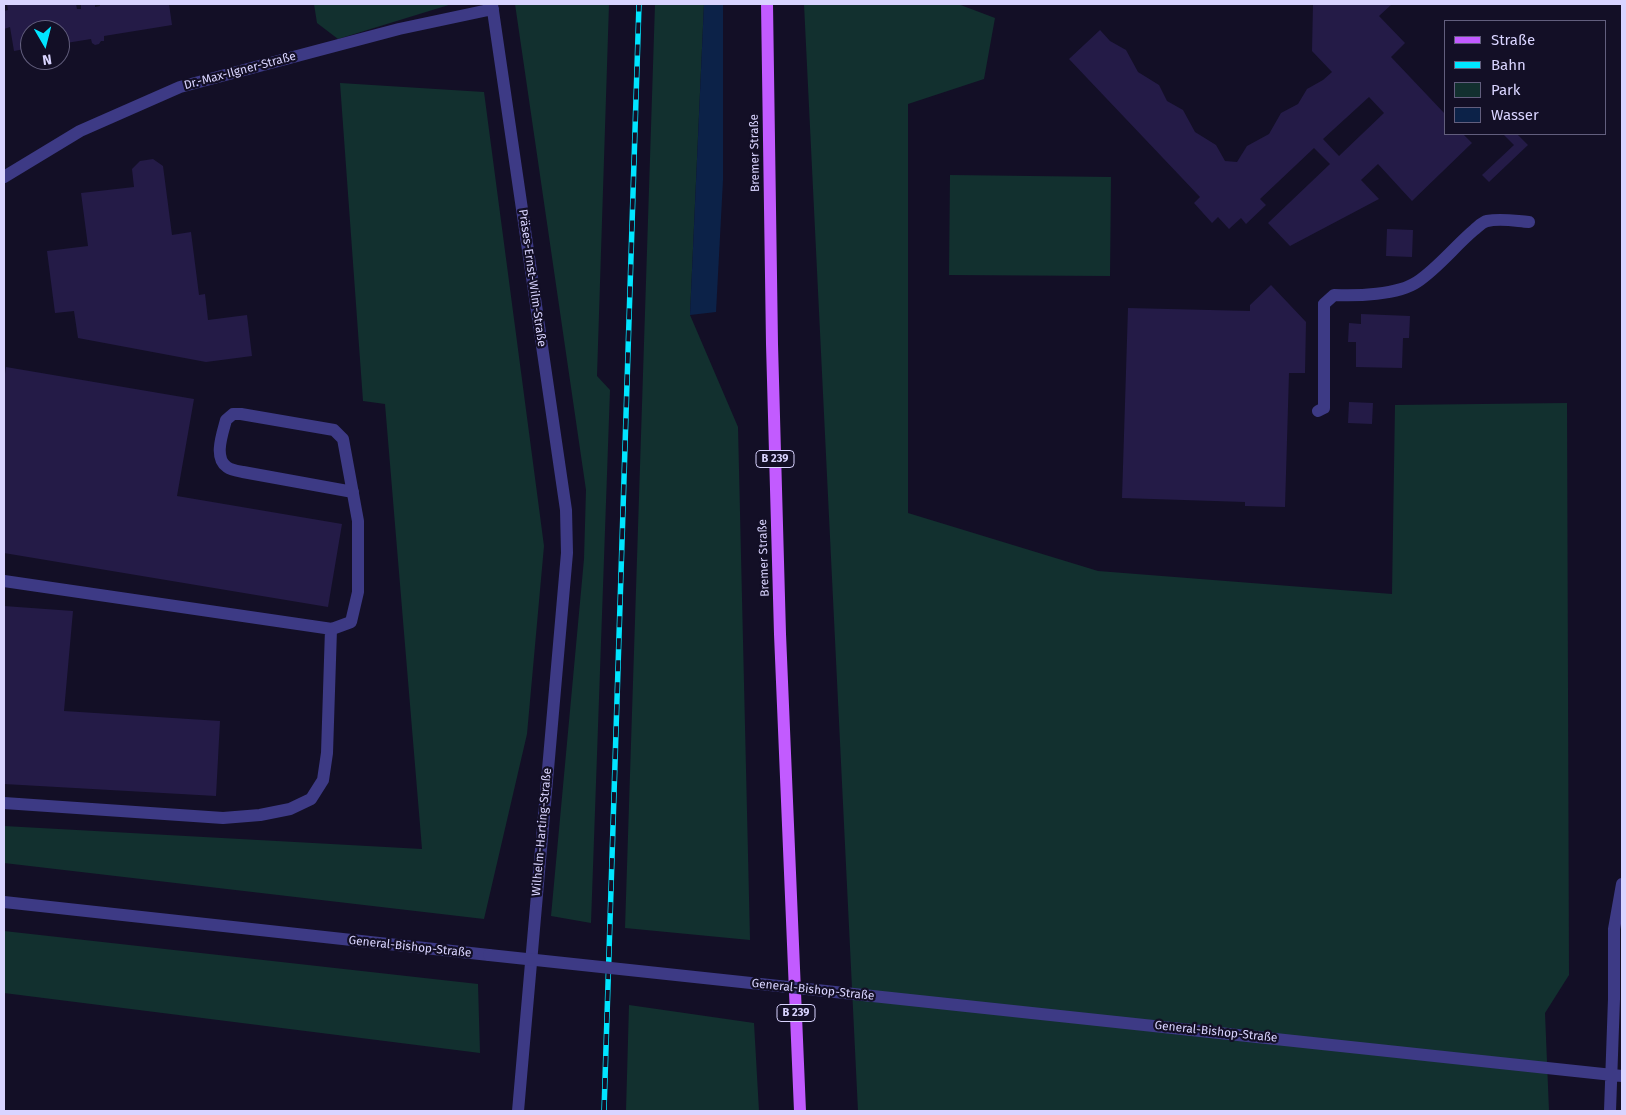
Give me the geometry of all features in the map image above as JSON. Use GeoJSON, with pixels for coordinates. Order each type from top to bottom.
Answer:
{"type":"FeatureCollection","features":[{"type":"Feature","properties":{"kind":"main road","name":"Bremer Straße"},"geometry":{"type":"LineString","coordinates":[[767,4],[772,344],[779,605],[800,1111]]}},
{"type":"Feature","properties":{"kind":"street","name":"Dr.-Max-Ilgner-Straße"},"geometry":{"type":"LineString","coordinates":[[4,177],[80,131],[180,87],[493,6]]}},
{"type":"Feature","properties":{"kind":"street","name":"Präses-Ernst-Wilm-Straße"},"geometry":{"type":"LineString","coordinates":[[493,6],[566,510],[567,553]]}},
{"type":"Feature","properties":{"kind":"street"},"geometry":{"type":"LineString","coordinates":[[1318,410],[1324,408],[1324,304],[1334,295],[1372,294],[1393,291],[1416,283],[1462,240],[1485,222],[1505,220],[1529,222]]}},
{"type":"Feature","properties":{"kind":"street"},"geometry":{"type":"LineString","coordinates":[[4,581],[331,629],[351,622],[358,592],[358,522],[353,492],[343,439],[334,430],[241,414],[233,414],[226,420],[220,449],[221,460],[226,467],[243,472],[353,492]]}},
{"type":"Feature","properties":{"kind":"street","name":"Wilhelm-Harting-Straße"},"geometry":{"type":"LineString","coordinates":[[518,1111],[567,553]]}},
{"type":"Feature","properties":{"kind":"street"},"geometry":{"type":"LineString","coordinates":[[4,803],[223,818],[260,815],[290,809],[311,799],[323,780],[327,753],[331,629]]}},
{"type":"Feature","properties":{"kind":"street"},"geometry":{"type":"LineString","coordinates":[[1610,1111],[1616,1075],[1614,929],[1622,884]]}},
{"type":"Feature","properties":{"kind":"street","name":"General-Bishop-Straße"},"geometry":{"type":"LineString","coordinates":[[4,902],[1616,1075]]}},
{"type":"Feature","properties":{"kind":"green space"},"geometry":{"type":"Polygon","coordinates":[[[314,4],[452,4],[338,39],[317,23],[314,4]]]}},
{"type":"Feature","properties":{"kind":"green space"},"geometry":{"type":"Polygon","coordinates":[[[515,4],[609,4],[597,376],[610,390],[591,923],[551,916],[584,559],[586,490],[515,4]]]}},
{"type":"Feature","properties":{"kind":"green space"},"geometry":{"type":"Polygon","coordinates":[[[655,4],[704,4],[690,315],[738,427],[750,940],[625,928],[655,4]]]}},
{"type":"Feature","properties":{"kind":"green space"},"geometry":{"type":"Polygon","coordinates":[[[804,4],[958,4],[995,18],[984,79],[908,104],[908,513],[1098,571],[1392,594],[1395,405],[1567,403],[1569,975],[1545,1013],[1549,1111],[858,1111],[804,4]]]}},
{"type":"Feature","properties":{"kind":"green space"},"geometry":{"type":"Polygon","coordinates":[[[340,83],[484,92],[544,546],[527,734],[484,919],[4,863],[4,826],[422,849],[385,404],[363,401],[340,83]]]}},
{"type":"Feature","properties":{"kind":"green space"},"geometry":{"type":"Polygon","coordinates":[[[950,175],[1111,177],[1110,276],[949,275],[950,175]]]}},
{"type":"Feature","properties":{"kind":"green space"},"geometry":{"type":"Polygon","coordinates":[[[4,931],[478,984],[480,1053],[4,993],[4,931]]]}},
{"type":"Feature","properties":{"kind":"green space"},"geometry":{"type":"Polygon","coordinates":[[[629,1005],[754,1023],[759,1111],[626,1111],[629,1005]]]}},
{"type":"Feature","properties":{"kind":"water"},"geometry":{"type":"Polygon","coordinates":[[[704,4],[723,4],[723,180],[716,312],[690,315],[704,4]]]}},
{"type":"Feature","properties":{"kind":"building"},"geometry":{"type":"Polygon","coordinates":[[[7,4],[76,4],[77,9],[81,9],[81,4],[95,4],[95,7],[100,6],[100,4],[169,4],[172,25],[104,36],[104,41],[95,45],[91,39],[70,42],[70,20],[20,20],[20,50],[14,51],[10,27],[4,29],[4,11],[8,10],[7,4]]]}},
{"type":"Feature","properties":{"kind":"building"},"geometry":{"type":"Polygon","coordinates":[[[1313,4],[1392,4],[1379,16],[1405,43],[1391,57],[1444,113],[1444,135],[1464,135],[1472,143],[1412,201],[1378,164],[1361,180],[1379,199],[1290,246],[1268,223],[1330,164],[1314,148],[1260,199],[1266,205],[1246,224],[1241,218],[1229,229],[1218,217],[1212,223],[1194,203],[1200,197],[1069,59],[1100,30],[1110,41],[1126,50],[1138,72],[1159,85],[1167,101],[1183,110],[1195,132],[1216,145],[1225,161],[1237,162],[1247,146],[1269,134],[1281,113],[1298,104],[1307,89],[1323,80],[1332,72],[1312,51],[1313,4]],[[1369,97],[1323,139],[1339,156],[1384,113],[1369,97]]]}},
{"type":"Feature","properties":{"kind":"building"},"geometry":{"type":"Polygon","coordinates":[[[1504,135],[1518,135],[1528,145],[1489,182],[1482,175],[1514,145],[1504,135]]]}},
{"type":"Feature","properties":{"kind":"building"},"geometry":{"type":"Polygon","coordinates":[[[153,159],[163,166],[172,235],[191,232],[199,295],[205,294],[208,320],[247,315],[252,356],[206,362],[78,338],[74,311],[55,313],[47,251],[88,246],[81,193],[134,187],[132,169],[140,161],[153,159]]]}},
{"type":"Feature","properties":{"kind":"building"},"geometry":{"type":"Polygon","coordinates":[[[1387,229],[1413,230],[1412,257],[1386,256],[1387,229]]]}},
{"type":"Feature","properties":{"kind":"building"},"geometry":{"type":"Polygon","coordinates":[[[1271,285],[1306,322],[1305,373],[1289,373],[1285,507],[1245,506],[1245,502],[1122,498],[1128,308],[1250,311],[1250,305],[1271,285]]]}},
{"type":"Feature","properties":{"kind":"building"},"geometry":{"type":"Polygon","coordinates":[[[1361,314],[1410,316],[1409,338],[1403,338],[1402,368],[1356,367],[1356,342],[1348,342],[1349,323],[1361,324],[1361,314]]]}},
{"type":"Feature","properties":{"kind":"building"},"geometry":{"type":"Polygon","coordinates":[[[6,367],[194,399],[177,496],[342,524],[328,607],[4,553],[4,380],[6,367]]]}},
{"type":"Feature","properties":{"kind":"building"},"geometry":{"type":"Polygon","coordinates":[[[1349,402],[1373,403],[1372,424],[1348,423],[1349,402]]]}},
{"type":"Feature","properties":{"kind":"building"},"geometry":{"type":"Polygon","coordinates":[[[4,606],[73,611],[64,711],[220,721],[216,796],[4,784],[4,606]]]}},
{"type":"Feature","properties":{"kind":"railway"},"geometry":{"type":"LineString","coordinates":[[604,1111],[639,4]]}}]}
